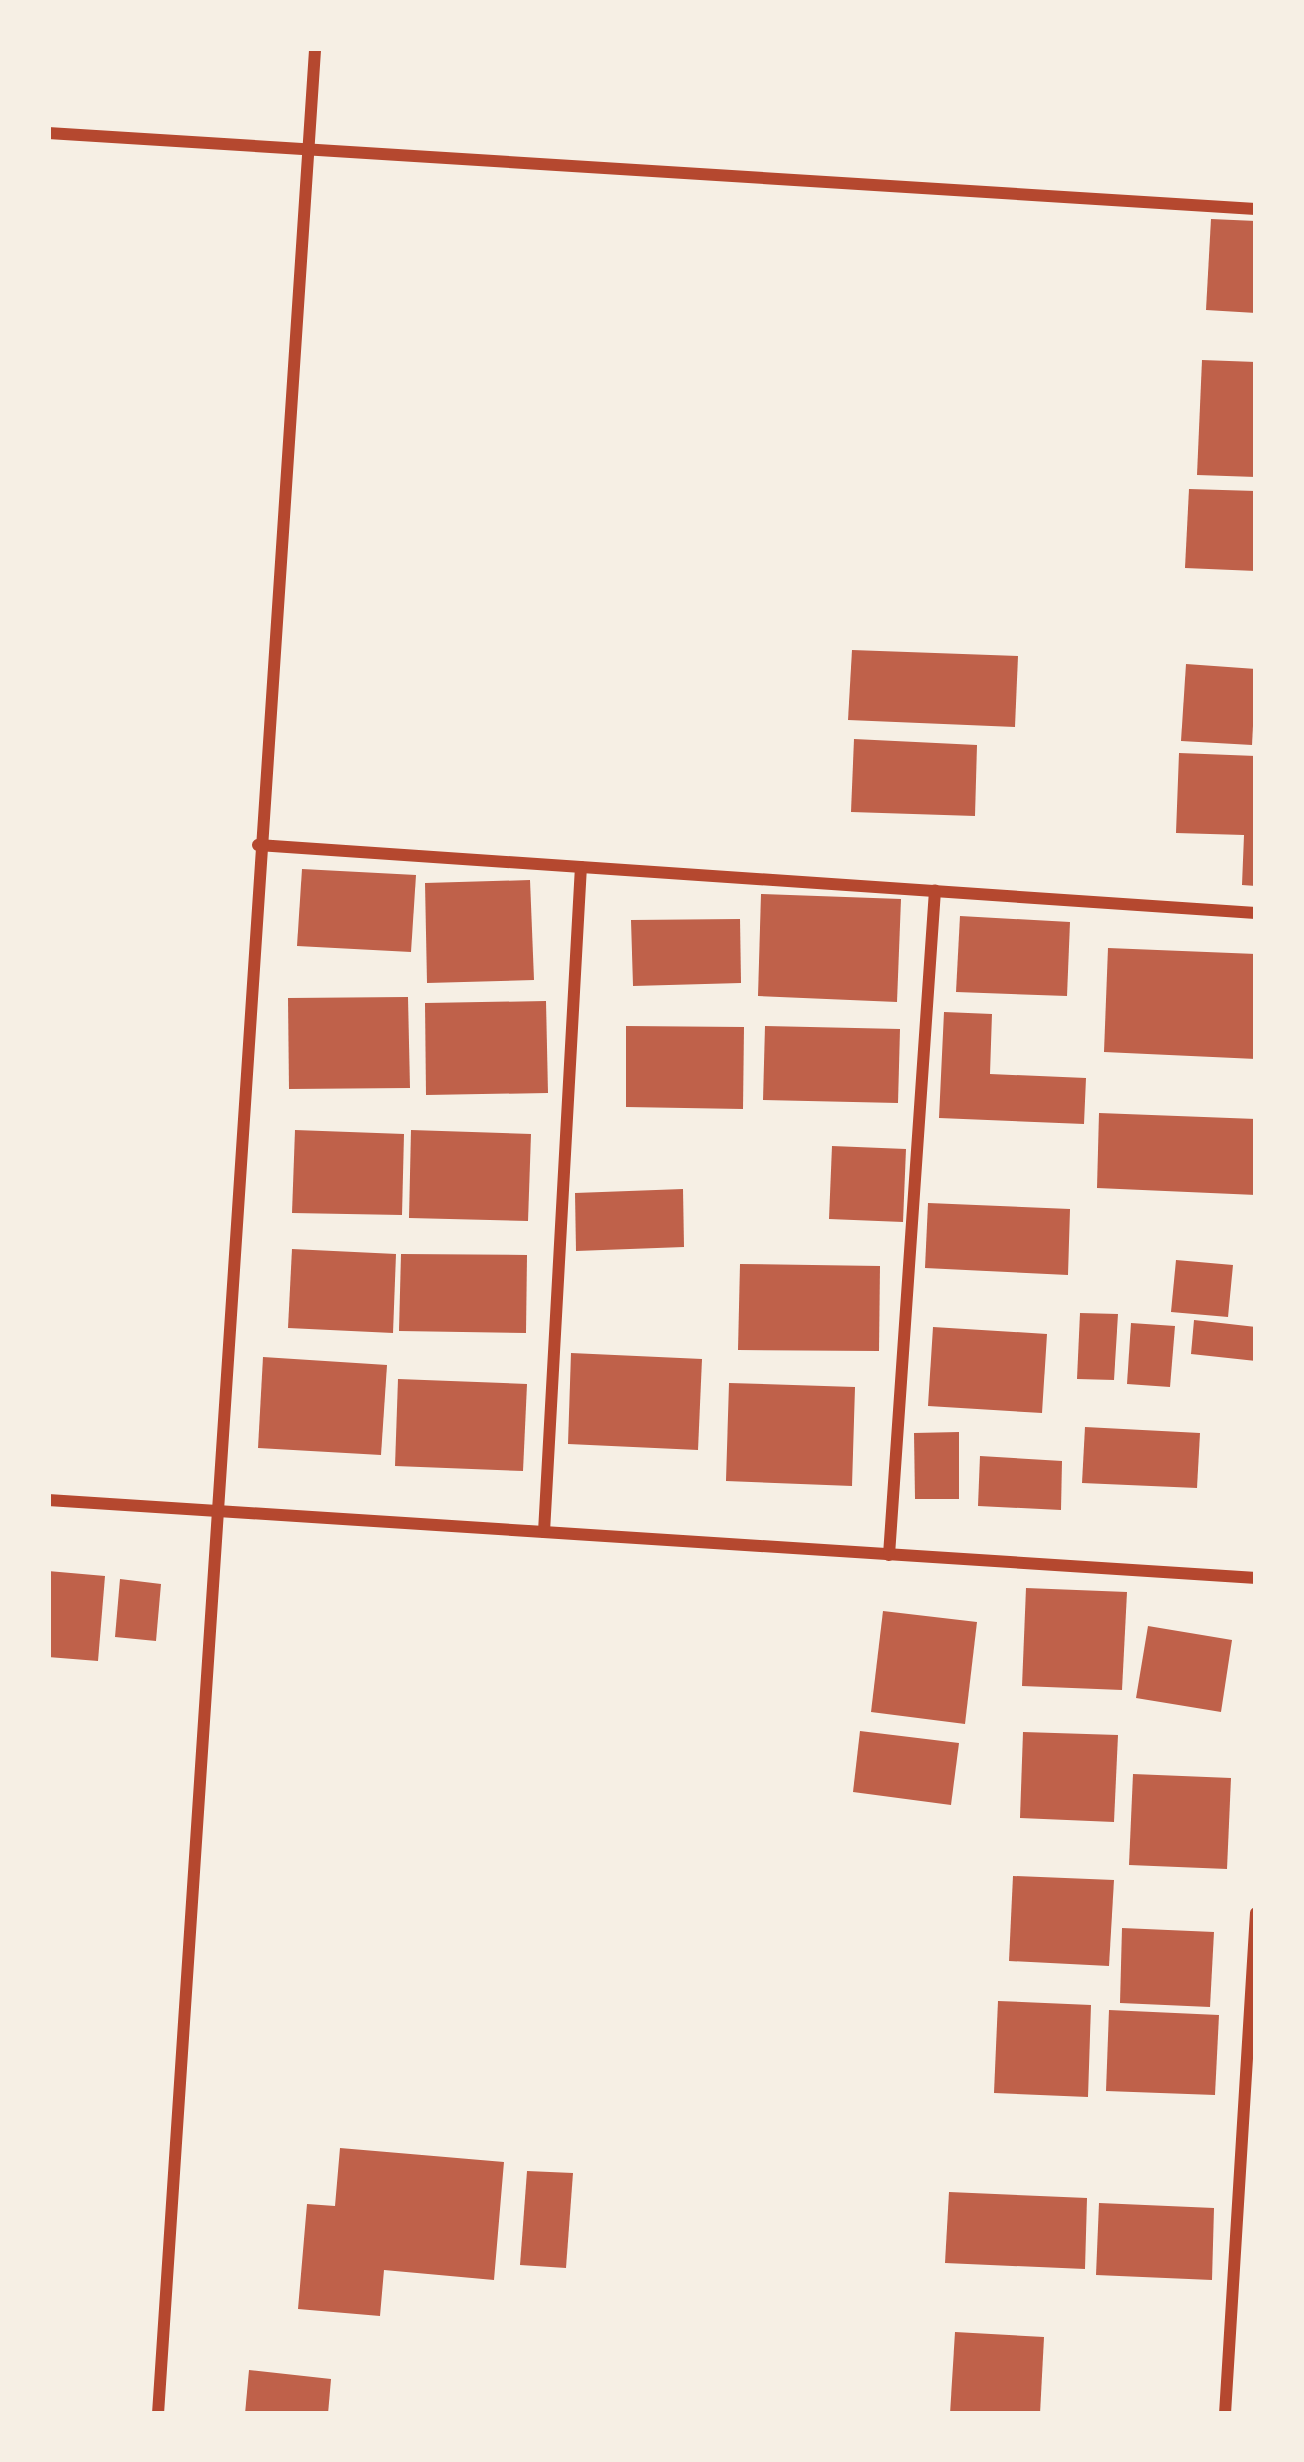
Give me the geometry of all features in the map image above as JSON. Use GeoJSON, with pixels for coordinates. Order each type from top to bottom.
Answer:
{"type":"FeatureCollection","features":[{"type":"Feature","properties":{"kind":"street"},"geometry":{"type":"LineString","coordinates":[[158,2414],[221,1511],[258,845],[315,48]]}},
{"type":"Feature","properties":{"kind":"street"},"geometry":{"type":"LineString","coordinates":[[48,133],[1256,209]]}},
{"type":"Feature","properties":{"kind":"street"},"geometry":{"type":"LineString","coordinates":[[258,845],[1256,913]]}},
{"type":"Feature","properties":{"kind":"street"},"geometry":{"type":"LineString","coordinates":[[544,1532],[580,867]]}},
{"type":"Feature","properties":{"kind":"street"},"geometry":{"type":"LineString","coordinates":[[889,1555],[935,891]]}},
{"type":"Feature","properties":{"kind":"street"},"geometry":{"type":"LineString","coordinates":[[48,1500],[1256,1578]]}},
{"type":"Feature","properties":{"kind":"street"},"geometry":{"type":"LineString","coordinates":[[1225,2414],[1256,1913]]}},
{"type":"Feature","properties":{"kind":"building"},"geometry":{"type":"Polygon","coordinates":[[[1211,219],[1256,221],[1256,313],[1206,310],[1211,219]]]}},
{"type":"Feature","properties":{"kind":"building"},"geometry":{"type":"Polygon","coordinates":[[[1202,360],[1256,362],[1256,477],[1197,475],[1202,360]]]}},
{"type":"Feature","properties":{"kind":"building"},"geometry":{"type":"Polygon","coordinates":[[[1189,489],[1256,491],[1256,571],[1185,568],[1189,489]]]}},
{"type":"Feature","properties":{"kind":"building"},"geometry":{"type":"Polygon","coordinates":[[[852,650],[1018,656],[1015,727],[848,720],[852,650]]]}},
{"type":"Feature","properties":{"kind":"building"},"geometry":{"type":"Polygon","coordinates":[[[1186,664],[1256,669],[1252,745],[1181,741],[1186,664]]]}},
{"type":"Feature","properties":{"kind":"building"},"geometry":{"type":"Polygon","coordinates":[[[854,739],[977,745],[975,816],[851,812],[854,739]]]}},
{"type":"Feature","properties":{"kind":"building"},"geometry":{"type":"Polygon","coordinates":[[[1179,753],[1256,756],[1256,886],[1242,885],[1244,835],[1176,833],[1179,753]]]}},
{"type":"Feature","properties":{"kind":"building"},"geometry":{"type":"Polygon","coordinates":[[[302,869],[416,875],[411,952],[297,946],[302,869]]]}},
{"type":"Feature","properties":{"kind":"building"},"geometry":{"type":"Polygon","coordinates":[[[530,880],[534,980],[427,983],[425,883],[530,880]]]}},
{"type":"Feature","properties":{"kind":"building"},"geometry":{"type":"Polygon","coordinates":[[[761,894],[901,899],[897,1002],[758,996],[761,894]]]}},
{"type":"Feature","properties":{"kind":"building"},"geometry":{"type":"Polygon","coordinates":[[[960,916],[1070,922],[1067,996],[956,992],[960,916]]]}},
{"type":"Feature","properties":{"kind":"building"},"geometry":{"type":"Polygon","coordinates":[[[740,919],[741,983],[633,986],[631,920],[740,919]]]}},
{"type":"Feature","properties":{"kind":"building"},"geometry":{"type":"Polygon","coordinates":[[[1108,948],[1256,954],[1256,1059],[1104,1052],[1108,948]]]}},
{"type":"Feature","properties":{"kind":"building"},"geometry":{"type":"Polygon","coordinates":[[[408,997],[410,1088],[289,1089],[288,998],[408,997]]]}},
{"type":"Feature","properties":{"kind":"building"},"geometry":{"type":"Polygon","coordinates":[[[546,1001],[548,1093],[426,1095],[425,1003],[546,1001]]]}},
{"type":"Feature","properties":{"kind":"building"},"geometry":{"type":"Polygon","coordinates":[[[944,1012],[992,1014],[990,1074],[1086,1078],[1084,1124],[939,1118],[944,1012]]]}},
{"type":"Feature","properties":{"kind":"building"},"geometry":{"type":"Polygon","coordinates":[[[626,1026],[744,1027],[743,1109],[626,1107],[626,1026]]]}},
{"type":"Feature","properties":{"kind":"building"},"geometry":{"type":"Polygon","coordinates":[[[765,1026],[900,1029],[898,1103],[763,1100],[765,1026]]]}},
{"type":"Feature","properties":{"kind":"building"},"geometry":{"type":"Polygon","coordinates":[[[1099,1113],[1256,1119],[1256,1195],[1097,1188],[1099,1113]]]}},
{"type":"Feature","properties":{"kind":"building"},"geometry":{"type":"Polygon","coordinates":[[[295,1130],[404,1134],[402,1215],[292,1213],[295,1130]]]}},
{"type":"Feature","properties":{"kind":"building"},"geometry":{"type":"Polygon","coordinates":[[[411,1130],[531,1134],[528,1221],[409,1218],[411,1130]]]}},
{"type":"Feature","properties":{"kind":"building"},"geometry":{"type":"Polygon","coordinates":[[[832,1146],[906,1149],[903,1222],[829,1219],[832,1146]]]}},
{"type":"Feature","properties":{"kind":"building"},"geometry":{"type":"Polygon","coordinates":[[[683,1189],[684,1247],[576,1251],[575,1193],[683,1189]]]}},
{"type":"Feature","properties":{"kind":"building"},"geometry":{"type":"Polygon","coordinates":[[[928,1203],[1070,1209],[1068,1275],[925,1268],[928,1203]]]}},
{"type":"Feature","properties":{"kind":"building"},"geometry":{"type":"Polygon","coordinates":[[[292,1249],[396,1254],[393,1333],[288,1328],[292,1249]]]}},
{"type":"Feature","properties":{"kind":"building"},"geometry":{"type":"Polygon","coordinates":[[[401,1254],[527,1255],[526,1333],[399,1331],[401,1254]]]}},
{"type":"Feature","properties":{"kind":"building"},"geometry":{"type":"Polygon","coordinates":[[[1176,1260],[1233,1265],[1228,1317],[1171,1312],[1176,1260]]]}},
{"type":"Feature","properties":{"kind":"building"},"geometry":{"type":"Polygon","coordinates":[[[740,1264],[880,1266],[879,1351],[738,1350],[740,1264]]]}},
{"type":"Feature","properties":{"kind":"building"},"geometry":{"type":"Polygon","coordinates":[[[1080,1313],[1118,1314],[1114,1380],[1077,1379],[1080,1313]]]}},
{"type":"Feature","properties":{"kind":"building"},"geometry":{"type":"Polygon","coordinates":[[[1194,1320],[1256,1327],[1256,1361],[1191,1354],[1194,1320]]]}},
{"type":"Feature","properties":{"kind":"building"},"geometry":{"type":"Polygon","coordinates":[[[1131,1323],[1175,1326],[1170,1387],[1127,1384],[1131,1323]]]}},
{"type":"Feature","properties":{"kind":"building"},"geometry":{"type":"Polygon","coordinates":[[[933,1327],[1047,1334],[1042,1413],[928,1406],[933,1327]]]}},
{"type":"Feature","properties":{"kind":"building"},"geometry":{"type":"Polygon","coordinates":[[[571,1353],[702,1359],[698,1450],[568,1444],[571,1353]]]}},
{"type":"Feature","properties":{"kind":"building"},"geometry":{"type":"Polygon","coordinates":[[[263,1357],[387,1365],[381,1455],[258,1448],[263,1357]]]}},
{"type":"Feature","properties":{"kind":"building"},"geometry":{"type":"Polygon","coordinates":[[[398,1379],[527,1384],[523,1471],[395,1466],[398,1379]]]}},
{"type":"Feature","properties":{"kind":"building"},"geometry":{"type":"Polygon","coordinates":[[[729,1383],[855,1387],[852,1486],[726,1481],[729,1383]]]}},
{"type":"Feature","properties":{"kind":"building"},"geometry":{"type":"Polygon","coordinates":[[[1085,1427],[1200,1433],[1197,1488],[1082,1483],[1085,1427]]]}},
{"type":"Feature","properties":{"kind":"building"},"geometry":{"type":"Polygon","coordinates":[[[959,1432],[959,1499],[915,1499],[914,1433],[959,1432]]]}},
{"type":"Feature","properties":{"kind":"building"},"geometry":{"type":"Polygon","coordinates":[[[980,1456],[1062,1461],[1061,1510],[978,1506],[980,1456]]]}},
{"type":"Feature","properties":{"kind":"building"},"geometry":{"type":"Polygon","coordinates":[[[48,1571],[105,1576],[98,1661],[48,1657],[48,1571]]]}},
{"type":"Feature","properties":{"kind":"building"},"geometry":{"type":"Polygon","coordinates":[[[120,1579],[161,1584],[156,1641],[115,1637],[120,1579]]]}},
{"type":"Feature","properties":{"kind":"building"},"geometry":{"type":"Polygon","coordinates":[[[1026,1588],[1127,1592],[1122,1690],[1022,1686],[1026,1588]]]}},
{"type":"Feature","properties":{"kind":"building"},"geometry":{"type":"Polygon","coordinates":[[[883,1611],[977,1622],[965,1724],[871,1712],[883,1611]]]}},
{"type":"Feature","properties":{"kind":"building"},"geometry":{"type":"Polygon","coordinates":[[[1148,1626],[1232,1640],[1221,1712],[1136,1698],[1148,1626]]]}},
{"type":"Feature","properties":{"kind":"building"},"geometry":{"type":"Polygon","coordinates":[[[860,1731],[959,1743],[951,1805],[853,1792],[860,1731]]]}},
{"type":"Feature","properties":{"kind":"building"},"geometry":{"type":"Polygon","coordinates":[[[1023,1732],[1118,1735],[1114,1822],[1020,1818],[1023,1732]]]}},
{"type":"Feature","properties":{"kind":"building"},"geometry":{"type":"Polygon","coordinates":[[[1133,1774],[1231,1778],[1227,1869],[1129,1865],[1133,1774]]]}},
{"type":"Feature","properties":{"kind":"building"},"geometry":{"type":"Polygon","coordinates":[[[1013,1876],[1114,1880],[1109,1966],[1009,1961],[1013,1876]]]}},
{"type":"Feature","properties":{"kind":"building"},"geometry":{"type":"Polygon","coordinates":[[[1122,1928],[1214,1932],[1210,2007],[1120,2003],[1122,1928]]]}},
{"type":"Feature","properties":{"kind":"building"},"geometry":{"type":"Polygon","coordinates":[[[998,2001],[1091,2005],[1088,2097],[994,2093],[998,2001]]]}},
{"type":"Feature","properties":{"kind":"building"},"geometry":{"type":"Polygon","coordinates":[[[1109,2010],[1219,2015],[1215,2095],[1106,2091],[1109,2010]]]}},
{"type":"Feature","properties":{"kind":"building"},"geometry":{"type":"Polygon","coordinates":[[[340,2148],[504,2162],[494,2280],[384,2270],[380,2316],[298,2309],[307,2204],[335,2206],[340,2148]]]}},
{"type":"Feature","properties":{"kind":"building"},"geometry":{"type":"Polygon","coordinates":[[[527,2171],[573,2173],[566,2268],[520,2265],[527,2171]]]}},
{"type":"Feature","properties":{"kind":"building"},"geometry":{"type":"Polygon","coordinates":[[[949,2192],[1087,2198],[1085,2269],[945,2263],[949,2192]]]}},
{"type":"Feature","properties":{"kind":"building"},"geometry":{"type":"Polygon","coordinates":[[[1099,2203],[1214,2208],[1212,2280],[1096,2275],[1099,2203]]]}},
{"type":"Feature","properties":{"kind":"building"},"geometry":{"type":"Polygon","coordinates":[[[955,2332],[1044,2337],[1040,2414],[950,2414],[955,2332]]]}},
{"type":"Feature","properties":{"kind":"building"},"geometry":{"type":"Polygon","coordinates":[[[249,2370],[331,2379],[328,2414],[245,2414],[249,2370]]]}}]}
